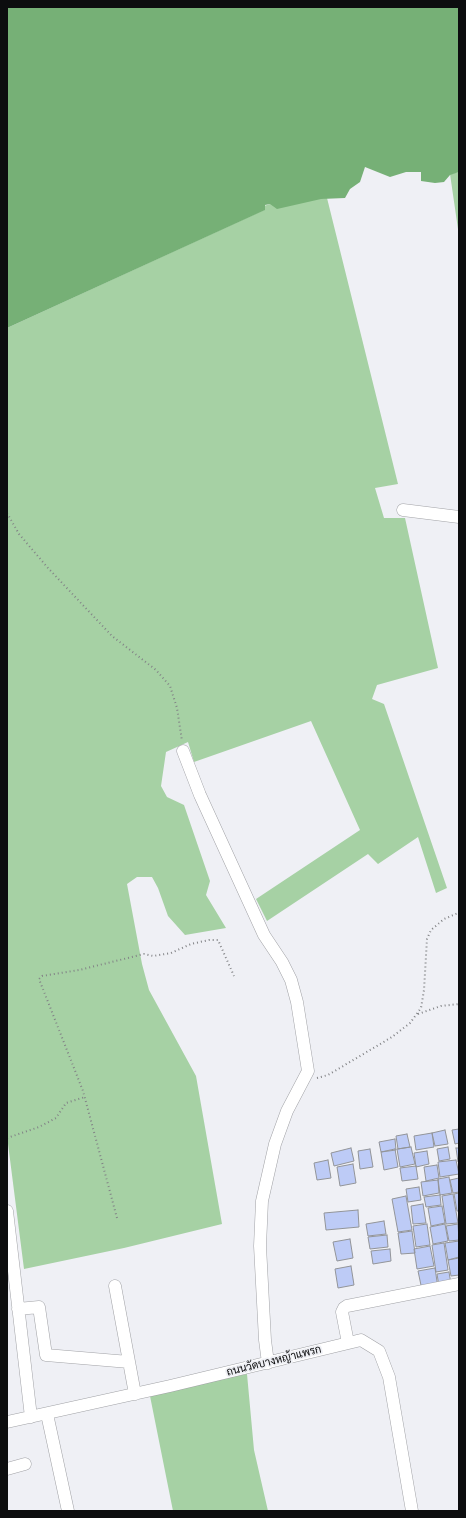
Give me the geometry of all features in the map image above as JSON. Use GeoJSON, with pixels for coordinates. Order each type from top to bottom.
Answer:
{"type":"FeatureCollection","features":[{"type":"Feature","properties":{"kind":"street"},"geometry":{"type":"LineString","coordinates":[[403,510],[459,516]]}},
{"type":"Feature","properties":{"kind":"street"},"geometry":{"type":"LineString","coordinates":[[183,751],[200,795],[244,895],[264,935],[282,962],[291,980],[300,1017],[308,1071],[287,1111],[275,1144],[262,1201],[260,1246],[265,1340],[268,1363]]}},
{"type":"Feature","properties":{"kind":"street"},"geometry":{"type":"LineString","coordinates":[[7,1211],[9,1244],[31,1417]]}},
{"type":"Feature","properties":{"kind":"street"},"geometry":{"type":"LineString","coordinates":[[348,1343],[342,1312],[344,1308],[459,1284]]}},
{"type":"Feature","properties":{"kind":"street"},"geometry":{"type":"LineString","coordinates":[[115,1286],[135,1394]]}},
{"type":"Feature","properties":{"kind":"street"},"geometry":{"type":"LineString","coordinates":[[18,1309],[38,1307],[46,1355],[129,1362]]}},
{"type":"Feature","properties":{"kind":"street","name":"ถนนวัดบางหญ้าแพรก"},"geometry":{"type":"LineString","coordinates":[[7,1422],[135,1394],[361,1340],[379,1351],[389,1377],[412,1511]]}},
{"type":"Feature","properties":{"kind":"street"},"geometry":{"type":"LineString","coordinates":[[47,1414],[68,1511]]}},
{"type":"Feature","properties":{"kind":"street"},"geometry":{"type":"LineString","coordinates":[[7,1469],[25,1464]]}},
{"type":"Feature","properties":{"kind":"path"},"geometry":{"type":"LineString","coordinates":[[7,513],[19,534],[58,579],[112,636],[156,670],[170,686],[177,708],[183,751]]}},
{"type":"Feature","properties":{"kind":"path"},"geometry":{"type":"LineString","coordinates":[[303,1083],[328,1075],[392,1037],[410,1024],[421,1008],[424,990],[427,939],[432,930],[444,919],[458,913]]}},
{"type":"Feature","properties":{"kind":"path"},"geometry":{"type":"LineString","coordinates":[[117,1218],[85,1097],[39,979],[42,976],[79,970],[144,954],[153,956],[171,952],[192,944],[209,940],[218,940],[234,976]]}},
{"type":"Feature","properties":{"kind":"path"},"geometry":{"type":"LineString","coordinates":[[417,1014],[441,1006],[459,1004]]}},
{"type":"Feature","properties":{"kind":"path"},"geometry":{"type":"LineString","coordinates":[[7,1138],[38,1127],[56,1118],[66,1103],[85,1097]]}},
{"type":"Feature","properties":{"kind":"shaded area"},"geometry":{"type":"Polygon","coordinates":[[[7,7],[459,7],[459,172],[450,175],[444,182],[435,183],[421,181],[421,172],[406,172],[390,177],[365,167],[360,182],[350,189],[345,198],[321,199],[277,209],[270,204],[265,205],[265,210],[7,328],[7,7]]]}},
{"type":"Feature","properties":{"kind":"shaded area"},"geometry":{"type":"Polygon","coordinates":[[[459,172],[459,236],[450,174],[459,172]]]}},
{"type":"Feature","properties":{"kind":"shaded area"},"geometry":{"type":"Polygon","coordinates":[[[327,198],[398,484],[375,488],[384,518],[405,518],[438,668],[377,685],[372,699],[384,704],[447,888],[436,893],[418,837],[378,864],[368,854],[267,921],[256,899],[360,830],[311,721],[194,762],[188,742],[166,752],[161,786],[167,797],[184,805],[210,881],[206,895],[226,928],[185,935],[168,916],[158,888],[152,877],[137,877],[127,884],[142,964],[149,990],[196,1076],[222,1224],[124,1248],[24,1269],[7,1136],[7,328],[264,210],[264,206],[270,204],[327,198]]]}},
{"type":"Feature","properties":{"kind":"shaded area"},"geometry":{"type":"Polygon","coordinates":[[[247,1374],[254,1450],[268,1511],[173,1511],[149,1391],[247,1374]]]}},
{"type":"Feature","properties":{"kind":"building"},"geometry":{"type":"Polygon","coordinates":[[[459,1129],[459,1143],[455,1144],[452,1130],[459,1129]]]}},
{"type":"Feature","properties":{"kind":"building"},"geometry":{"type":"Polygon","coordinates":[[[445,1130],[448,1144],[435,1146],[432,1133],[445,1130]]]}},
{"type":"Feature","properties":{"kind":"building"},"geometry":{"type":"Polygon","coordinates":[[[432,1133],[434,1147],[416,1150],[414,1136],[432,1133]]]}},
{"type":"Feature","properties":{"kind":"building"},"geometry":{"type":"Polygon","coordinates":[[[407,1134],[410,1147],[398,1149],[396,1136],[407,1134]]]}},
{"type":"Feature","properties":{"kind":"building"},"geometry":{"type":"Polygon","coordinates":[[[395,1139],[396,1150],[381,1152],[379,1142],[395,1139]]]}},
{"type":"Feature","properties":{"kind":"building"},"geometry":{"type":"Polygon","coordinates":[[[411,1147],[415,1164],[400,1167],[397,1149],[411,1147]]]}},
{"type":"Feature","properties":{"kind":"building"},"geometry":{"type":"Polygon","coordinates":[[[448,1147],[450,1159],[439,1161],[437,1149],[448,1147]]]}},
{"type":"Feature","properties":{"kind":"building"},"geometry":{"type":"Polygon","coordinates":[[[351,1148],[354,1161],[334,1166],[331,1153],[351,1148]]]}},
{"type":"Feature","properties":{"kind":"building"},"geometry":{"type":"Polygon","coordinates":[[[456,1148],[459,1148],[459,1162],[458,1162],[456,1148]]]}},
{"type":"Feature","properties":{"kind":"building"},"geometry":{"type":"Polygon","coordinates":[[[370,1149],[373,1167],[360,1169],[358,1151],[370,1149]]]}},
{"type":"Feature","properties":{"kind":"building"},"geometry":{"type":"Polygon","coordinates":[[[395,1149],[398,1167],[384,1170],[381,1152],[395,1149]]]}},
{"type":"Feature","properties":{"kind":"building"},"geometry":{"type":"Polygon","coordinates":[[[427,1151],[429,1164],[416,1167],[414,1153],[427,1151]]]}},
{"type":"Feature","properties":{"kind":"building"},"geometry":{"type":"Polygon","coordinates":[[[328,1160],[331,1178],[317,1180],[314,1163],[328,1160]]]}},
{"type":"Feature","properties":{"kind":"building"},"geometry":{"type":"Polygon","coordinates":[[[456,1160],[459,1174],[440,1177],[438,1162],[456,1160]]]}},
{"type":"Feature","properties":{"kind":"building"},"geometry":{"type":"Polygon","coordinates":[[[353,1164],[356,1183],[340,1186],[337,1167],[353,1164]]]}},
{"type":"Feature","properties":{"kind":"building"},"geometry":{"type":"Polygon","coordinates":[[[437,1165],[439,1178],[426,1181],[424,1167],[437,1165]]]}},
{"type":"Feature","properties":{"kind":"building"},"geometry":{"type":"Polygon","coordinates":[[[416,1166],[418,1179],[402,1181],[400,1168],[416,1166]]]}},
{"type":"Feature","properties":{"kind":"building"},"geometry":{"type":"Polygon","coordinates":[[[449,1177],[452,1193],[440,1195],[438,1179],[449,1177]]]}},
{"type":"Feature","properties":{"kind":"building"},"geometry":{"type":"Polygon","coordinates":[[[459,1178],[459,1192],[453,1193],[450,1180],[459,1178]]]}},
{"type":"Feature","properties":{"kind":"building"},"geometry":{"type":"Polygon","coordinates":[[[438,1180],[439,1193],[423,1196],[421,1182],[438,1180]]]}},
{"type":"Feature","properties":{"kind":"building"},"geometry":{"type":"Polygon","coordinates":[[[419,1187],[421,1200],[408,1202],[406,1189],[419,1187]]]}},
{"type":"Feature","properties":{"kind":"building"},"geometry":{"type":"Polygon","coordinates":[[[459,1193],[459,1211],[457,1211],[454,1194],[459,1193]]]}},
{"type":"Feature","properties":{"kind":"building"},"geometry":{"type":"Polygon","coordinates":[[[453,1194],[458,1223],[446,1224],[442,1196],[453,1194]]]}},
{"type":"Feature","properties":{"kind":"building"},"geometry":{"type":"Polygon","coordinates":[[[440,1195],[441,1205],[426,1207],[424,1197],[440,1195]]]}},
{"type":"Feature","properties":{"kind":"building"},"geometry":{"type":"Polygon","coordinates":[[[406,1196],[412,1230],[398,1232],[392,1199],[406,1196]]]}},
{"type":"Feature","properties":{"kind":"building"},"geometry":{"type":"Polygon","coordinates":[[[423,1204],[426,1223],[413,1224],[411,1206],[423,1204]]]}},
{"type":"Feature","properties":{"kind":"building"},"geometry":{"type":"Polygon","coordinates":[[[442,1206],[445,1223],[431,1226],[428,1208],[442,1206]]]}},
{"type":"Feature","properties":{"kind":"building"},"geometry":{"type":"Polygon","coordinates":[[[358,1210],[359,1227],[326,1230],[324,1213],[358,1210]]]}},
{"type":"Feature","properties":{"kind":"building"},"geometry":{"type":"Polygon","coordinates":[[[384,1221],[386,1234],[368,1236],[366,1224],[384,1221]]]}},
{"type":"Feature","properties":{"kind":"building"},"geometry":{"type":"Polygon","coordinates":[[[427,1224],[430,1245],[416,1247],[413,1226],[427,1224]]]}},
{"type":"Feature","properties":{"kind":"building"},"geometry":{"type":"Polygon","coordinates":[[[445,1224],[448,1241],[433,1244],[430,1227],[445,1224]]]}},
{"type":"Feature","properties":{"kind":"building"},"geometry":{"type":"Polygon","coordinates":[[[458,1224],[459,1240],[449,1241],[446,1226],[458,1224]]]}},
{"type":"Feature","properties":{"kind":"building"},"geometry":{"type":"Polygon","coordinates":[[[412,1231],[415,1253],[401,1254],[398,1233],[412,1231]]]}},
{"type":"Feature","properties":{"kind":"building"},"geometry":{"type":"Polygon","coordinates":[[[387,1235],[388,1247],[370,1249],[368,1237],[387,1235]]]}},
{"type":"Feature","properties":{"kind":"building"},"geometry":{"type":"Polygon","coordinates":[[[350,1239],[353,1258],[337,1261],[333,1242],[350,1239]]]}},
{"type":"Feature","properties":{"kind":"building"},"geometry":{"type":"Polygon","coordinates":[[[459,1241],[459,1257],[448,1260],[445,1243],[459,1241]]]}},
{"type":"Feature","properties":{"kind":"building"},"geometry":{"type":"Polygon","coordinates":[[[444,1243],[448,1270],[436,1272],[432,1245],[444,1243]]]}},
{"type":"Feature","properties":{"kind":"building"},"geometry":{"type":"Polygon","coordinates":[[[430,1246],[434,1266],[417,1269],[414,1249],[430,1246]]]}},
{"type":"Feature","properties":{"kind":"building"},"geometry":{"type":"Polygon","coordinates":[[[390,1249],[391,1261],[373,1264],[371,1251],[390,1249]]]}},
{"type":"Feature","properties":{"kind":"building"},"geometry":{"type":"Polygon","coordinates":[[[459,1258],[459,1275],[451,1276],[448,1260],[459,1258]]]}},
{"type":"Feature","properties":{"kind":"building"},"geometry":{"type":"Polygon","coordinates":[[[351,1266],[354,1285],[338,1288],[335,1269],[351,1266]]]}},
{"type":"Feature","properties":{"kind":"building"},"geometry":{"type":"Polygon","coordinates":[[[435,1268],[438,1288],[422,1290],[418,1271],[435,1268]]]}},
{"type":"Feature","properties":{"kind":"building"},"geometry":{"type":"Polygon","coordinates":[[[449,1272],[451,1284],[439,1286],[437,1274],[449,1272]]]}}]}
